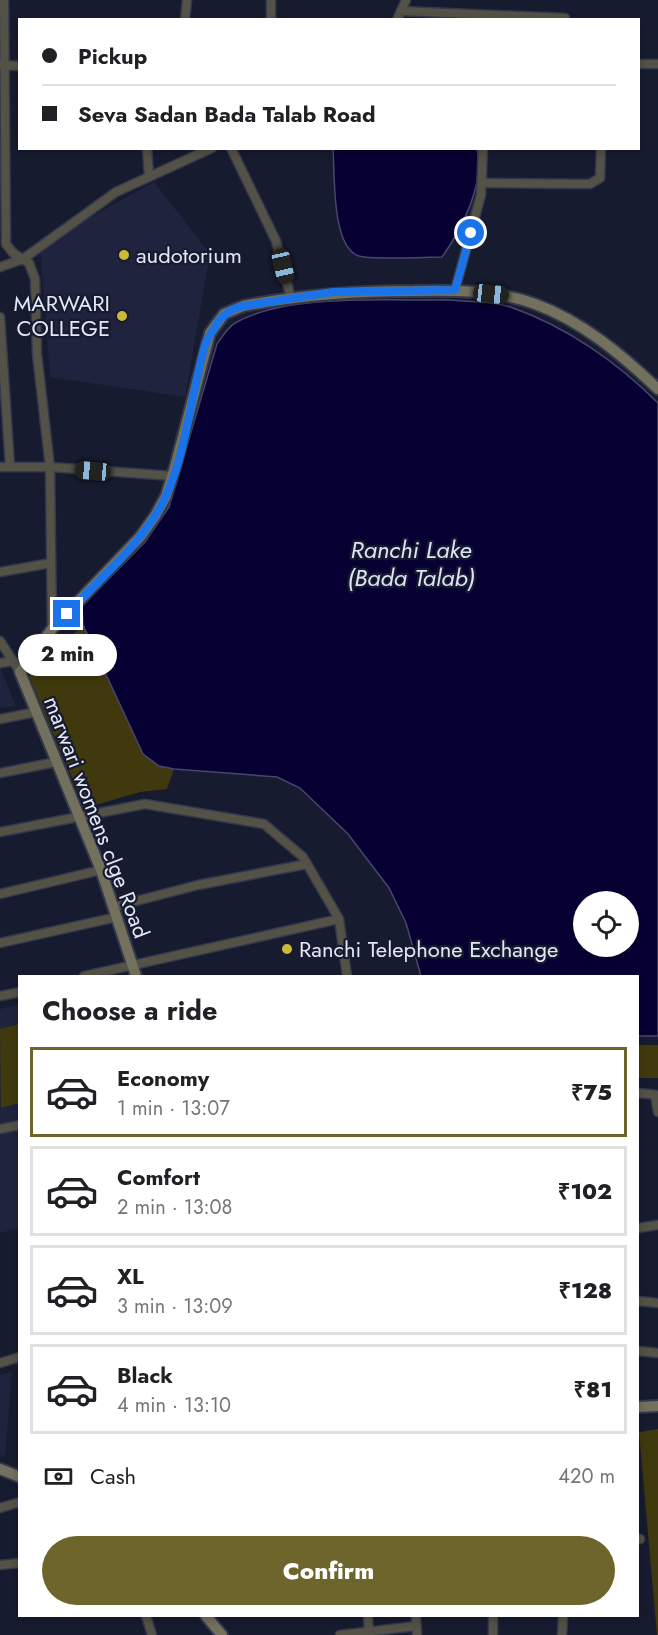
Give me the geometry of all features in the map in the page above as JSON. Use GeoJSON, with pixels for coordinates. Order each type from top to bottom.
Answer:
{"type":"FeatureCollection","features":[{"type":"Feature","properties":{"kind":"street"},"geometry":{"type":"LineString","coordinates":[[4,0],[2,210],[8,249],[23,259],[32,269],[35,279],[37,354],[50,467],[52,629]]}},
{"type":"Feature","properties":{"kind":"street"},"geometry":{"type":"LineString","coordinates":[[185,18],[187,0]]}},
{"type":"Feature","properties":{"kind":"street"},"geometry":{"type":"LineString","coordinates":[[271,0],[271,18]]}},
{"type":"Feature","properties":{"kind":"street"},"geometry":{"type":"LineString","coordinates":[[404,1],[399,15],[565,18]]}},
{"type":"Feature","properties":{"kind":"street"},"geometry":{"type":"LineString","coordinates":[[640,64],[658,64]]}},
{"type":"Feature","properties":{"kind":"street"},"geometry":{"type":"LineString","coordinates":[[2,65],[18,66]]}},
{"type":"Feature","properties":{"kind":"street"},"geometry":{"type":"LineString","coordinates":[[147,150],[149,176]]}},
{"type":"Feature","properties":{"kind":"street"},"geometry":{"type":"LineString","coordinates":[[0,267],[23,259],[103,200],[208,150]]}},
{"type":"Feature","properties":{"kind":"street"},"geometry":{"type":"LineString","coordinates":[[232,150],[276,241],[291,298]]}},
{"type":"Feature","properties":{"kind":"street"},"geometry":{"type":"LineString","coordinates":[[455,290],[483,183],[483,150]]}},
{"type":"Feature","properties":{"kind":"street"},"geometry":{"type":"LineString","coordinates":[[483,183],[590,184],[600,178],[601,150]]}},
{"type":"Feature","properties":{"kind":"street"},"geometry":{"type":"LineString","coordinates":[[0,641],[20,672],[52,629],[140,537],[161,505],[172,476],[202,354],[214,325],[231,310],[291,298],[348,291],[455,290],[509,296],[560,315],[626,359],[658,389]]}},
{"type":"Feature","properties":{"kind":"street"},"geometry":{"type":"LineString","coordinates":[[0,317],[10,466]]}},
{"type":"Feature","properties":{"kind":"street"},"geometry":{"type":"LineString","coordinates":[[0,467],[50,467],[172,476]]}},
{"type":"Feature","properties":{"kind":"street"},"geometry":{"type":"LineString","coordinates":[[0,572],[51,563]]}},
{"type":"Feature","properties":{"kind":"street"},"geometry":{"type":"LineString","coordinates":[[0,663],[13,661]]}},
{"type":"Feature","properties":{"kind":"street","name":"marwari womens clge Road"},"geometry":{"type":"LineString","coordinates":[[20,672],[101,870],[135,971]]}},
{"type":"Feature","properties":{"kind":"street"},"geometry":{"type":"LineString","coordinates":[[0,719],[36,712]]}},
{"type":"Feature","properties":{"kind":"street"},"geometry":{"type":"LineString","coordinates":[[0,773],[56,762]]}},
{"type":"Feature","properties":{"kind":"street"},"geometry":{"type":"LineString","coordinates":[[0,832],[79,819],[146,804],[264,824],[303,857],[339,919],[347,975]]}},
{"type":"Feature","properties":{"kind":"street"},"geometry":{"type":"LineString","coordinates":[[0,943],[115,912],[198,885],[307,864]]}},
{"type":"Feature","properties":{"kind":"street"},"geometry":{"type":"LineString","coordinates":[[0,894],[101,870]]}},
{"type":"Feature","properties":{"kind":"street"},"geometry":{"type":"LineString","coordinates":[[94,975],[135,971],[339,919]]}},
{"type":"Feature","properties":{"kind":"street"},"geometry":{"type":"LineString","coordinates":[[0,996],[18,992]]}},
{"type":"Feature","properties":{"kind":"street"},"geometry":{"type":"LineString","coordinates":[[639,1093],[657,1095],[658,1112]]}},
{"type":"Feature","properties":{"kind":"street"},"geometry":{"type":"LineString","coordinates":[[0,1129],[18,1125]]}},
{"type":"Feature","properties":{"kind":"street"},"geometry":{"type":"LineString","coordinates":[[639,1228],[658,1225]]}},
{"type":"Feature","properties":{"kind":"street"},"geometry":{"type":"LineString","coordinates":[[639,1301],[658,1303]]}},
{"type":"Feature","properties":{"kind":"street"},"geometry":{"type":"LineString","coordinates":[[639,1351],[658,1353]]}},
{"type":"Feature","properties":{"kind":"street"},"geometry":{"type":"LineString","coordinates":[[0,1363],[18,1358]]}},
{"type":"Feature","properties":{"kind":"street"},"geometry":{"type":"LineString","coordinates":[[639,1407],[658,1406]]}},
{"type":"Feature","properties":{"kind":"street"},"geometry":{"type":"LineString","coordinates":[[0,1469],[18,1476]]}},
{"type":"Feature","properties":{"kind":"street"},"geometry":{"type":"LineString","coordinates":[[0,1508],[18,1503]]}},
{"type":"Feature","properties":{"kind":"street"},"geometry":{"type":"LineString","coordinates":[[0,1565],[18,1563]]}},
{"type":"Feature","properties":{"kind":"street"},"geometry":{"type":"LineString","coordinates":[[146,1617],[152,1635]]}},
{"type":"Feature","properties":{"kind":"street"},"geometry":{"type":"LineString","coordinates":[[207,1617],[222,1635]]}},
{"type":"Feature","properties":{"kind":"street"},"geometry":{"type":"LineString","coordinates":[[368,1617],[369,1634]]}},
{"type":"Feature","properties":{"kind":"street"},"geometry":{"type":"LineString","coordinates":[[493,1617],[493,1635]]}},
{"type":"Feature","properties":{"kind":"street"},"geometry":{"type":"LineString","coordinates":[[562,1635],[563,1617]]}},
{"type":"Feature","properties":{"kind":"street"},"geometry":{"type":"LineString","coordinates":[[340,1635],[417,1631]]}},
{"type":"Feature","properties":{"kind":"shaded area","name":"MARWARI COLLEGE"},"geometry":{"type":"Polygon","coordinates":[[[154,182],[210,254],[185,397],[50,377],[40,249],[49,240],[154,182]]]}},
{"type":"Feature","properties":{"kind":"shaded area"},"geometry":{"type":"Polygon","coordinates":[[[83,625],[143,754],[159,766],[174,769],[167,789],[140,792],[85,808],[29,676],[83,625]]]}},
{"type":"Feature","properties":{"kind":"shaded area"},"geometry":{"type":"Polygon","coordinates":[[[0,667],[16,706],[0,708],[0,667]]]}},
{"type":"Feature","properties":{"kind":"shaded area"},"geometry":{"type":"Polygon","coordinates":[[[18,1005],[18,1228],[0,1233],[0,1009],[18,1005]]]}},
{"type":"Feature","properties":{"kind":"shaded area"},"geometry":{"type":"Polygon","coordinates":[[[18,1024],[18,1103],[1,1108],[0,1029],[18,1024]]]}},
{"type":"Feature","properties":{"kind":"shaded area"},"geometry":{"type":"Polygon","coordinates":[[[639,1045],[658,1045],[658,1078],[639,1078],[639,1045]]]}},
{"type":"Feature","properties":{"kind":"shaded area"},"geometry":{"type":"Polygon","coordinates":[[[12,1372],[5,1456],[0,1455],[0,1375],[12,1372]]]}},
{"type":"Feature","properties":{"kind":"shaded area"},"geometry":{"type":"Polygon","coordinates":[[[658,1429],[658,1635],[657,1635],[639,1432],[658,1429]]]}},
{"type":"Feature","properties":{"kind":"water"},"geometry":{"type":"Polygon","coordinates":[[[333,150],[477,150],[479,163],[475,191],[464,220],[442,257],[359,256],[350,250],[343,239],[336,208],[333,150]]]}},
{"type":"Feature","properties":{"kind":"water","name":"Ranchi Lake (Bada Talab)"},"geometry":{"type":"Polygon","coordinates":[[[449,300],[498,304],[513,308],[553,325],[591,348],[609,360],[658,403],[658,1036],[639,1036],[639,975],[421,975],[406,923],[389,888],[348,834],[300,788],[277,777],[159,766],[143,754],[83,625],[82,606],[145,542],[169,507],[217,344],[225,332],[235,323],[257,313],[282,307],[339,301],[449,300]]]}},
{"type":"Feature","properties":{"kind":"place","name":"audotorium"},"geometry":{"type":"Point","coordinates":[124,255]}},
{"type":"Feature","properties":{"kind":"place","name":"MARWARI COLLEGE"},"geometry":{"type":"Point","coordinates":[122,316]}},
{"type":"Feature","properties":{"kind":"place","name":"Ranchi Telephone Exchange"},"geometry":{"type":"Point","coordinates":[287,949]}},
{"type":"Feature","properties":{"kind":"route"},"geometry":{"type":"LineString","coordinates":[[67,614],[140,537],[166,496],[192,405],[202,354],[214,325],[224,314],[243,306],[333,292],[455,290],[471,233]]}}]}
